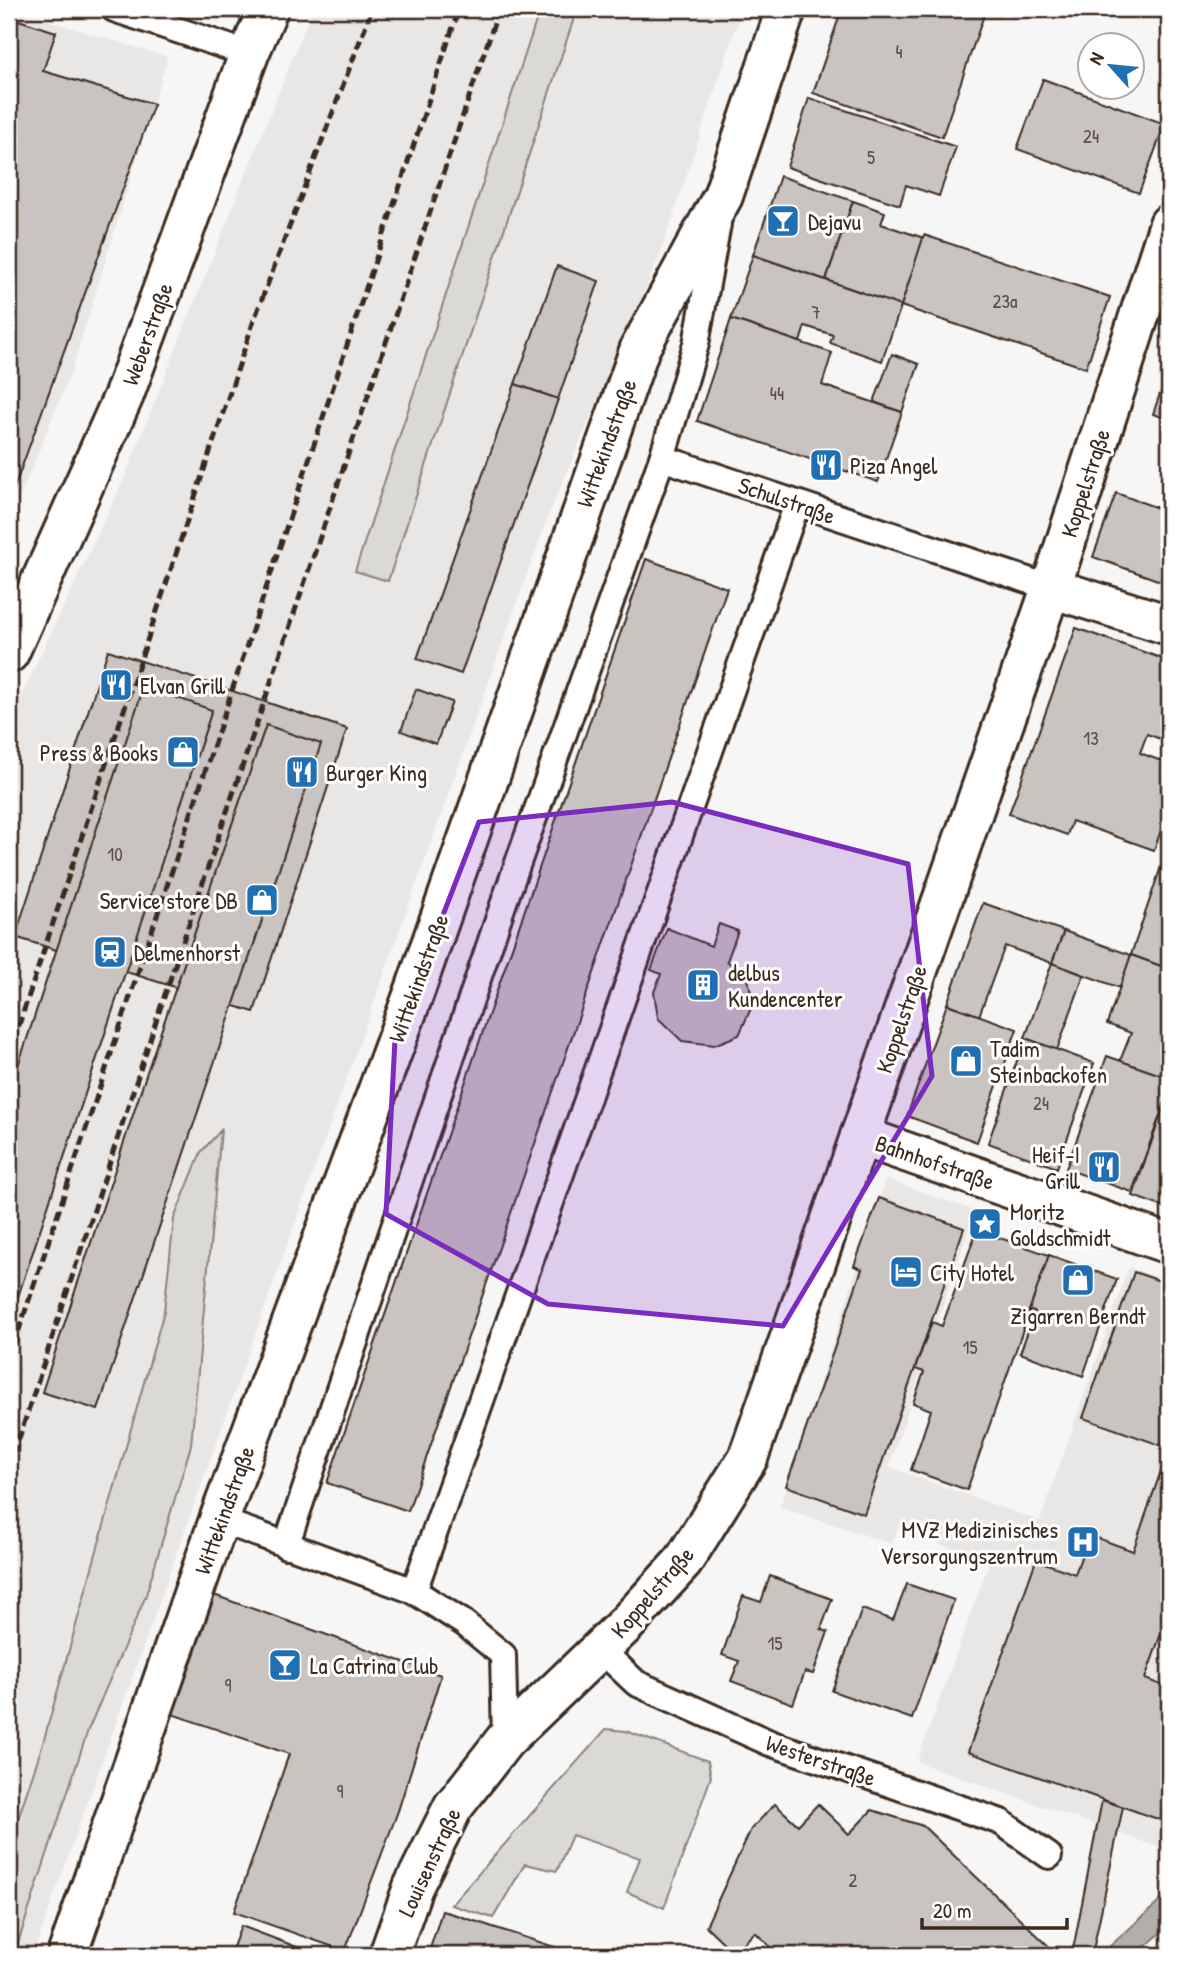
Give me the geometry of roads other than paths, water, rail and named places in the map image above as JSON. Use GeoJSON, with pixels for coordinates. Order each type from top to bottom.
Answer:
{"type":"FeatureCollection","features":[{"type":"Feature","properties":{"kind":"street","name":"Weberstraße"},"geometry":{"type":"LineString","coordinates":[[9,653],[124,395],[268,9]]}},
{"type":"Feature","properties":{"kind":"street","name":"Wittekindstraße"},"geometry":{"type":"LineString","coordinates":[[67,1955],[219,1520],[415,990],[639,348],[723,196],[786,9]]}},
{"type":"Feature","properties":{"kind":"street","name":"Koppelstraße"},"geometry":{"type":"LineString","coordinates":[[505,1740],[600,1649],[683,1562],[748,1458],[1051,587],[1169,224]]}},
{"type":"Feature","properties":{"kind":"street","name":"Schulstraße"},"geometry":{"type":"LineString","coordinates":[[1051,587],[1169,625]]}},
{"type":"Feature","properties":{"kind":"street","name":"Bahnhofstraße"},"geometry":{"type":"LineString","coordinates":[[860,1136],[1169,1244]]}},
{"type":"Feature","properties":{"kind":"street","name":"Louisenstraße"},"geometry":{"type":"LineString","coordinates":[[389,1955],[413,1887],[441,1826],[505,1740]]}},
{"type":"Feature","properties":{"kind":"lane"},"geometry":{"type":"LineString","coordinates":[[114,9],[249,54]]}},
{"type":"Feature","properties":{"kind":"lane"},"geometry":{"type":"LineString","coordinates":[[286,1546],[512,879],[662,458],[696,345],[723,196]]}},
{"type":"Feature","properties":{"kind":"lane","name":"Schulstraße"},"geometry":{"type":"LineString","coordinates":[[662,458],[1051,587]]}},
{"type":"Feature","properties":{"kind":"lane"},"geometry":{"type":"LineString","coordinates":[[414,1591],[797,504]]}},
{"type":"Feature","properties":{"kind":"lane"},"geometry":{"type":"LineString","coordinates":[[219,1520],[414,1591],[464,1623],[503,1655],[505,1740]]}},
{"type":"Feature","properties":{"kind":"lane","name":"Westerstraße"},"geometry":{"type":"LineString","coordinates":[[600,1649],[636,1683],[770,1743],[1001,1822],[1049,1856]]}},
{"type":"Feature","properties":{"kind":"railway"},"geometry":{"type":"LineString","coordinates":[[9,1055],[254,320],[372,9]]}},
{"type":"Feature","properties":{"kind":"railway"},"geometry":{"type":"LineString","coordinates":[[9,1360],[459,9]]}},
{"type":"Feature","properties":{"kind":"railway"},"geometry":{"type":"LineString","coordinates":[[9,1469],[159,1012],[499,9]]}},
{"type":"Feature","properties":{"kind":"place","name":"Dejavu"},"geometry":{"type":"Point","coordinates":[783,221]}},
{"type":"Feature","properties":{"kind":"place","name":"Piza Angel"},"geometry":{"type":"Point","coordinates":[826,465]}},
{"type":"Feature","properties":{"kind":"place","name":"Elvan Grill"},"geometry":{"type":"Point","coordinates":[116,685]}},
{"type":"Feature","properties":{"kind":"place","name":"Press & Books"},"geometry":{"type":"Point","coordinates":[183,752]}},
{"type":"Feature","properties":{"kind":"place","name":"Burger King"},"geometry":{"type":"Point","coordinates":[302,772]}},
{"type":"Feature","properties":{"kind":"place","name":"Service store DB"},"geometry":{"type":"Point","coordinates":[262,900]}},
{"type":"Feature","properties":{"kind":"place","name":"Delmenhorst"},"geometry":{"type":"Point","coordinates":[110,952]}},
{"type":"Feature","properties":{"kind":"place","name":"delbus Kundencenter"},"geometry":{"type":"Point","coordinates":[703,985]}},
{"type":"Feature","properties":{"kind":"place","name":"Tadim Steinbackofen"},"geometry":{"type":"Point","coordinates":[966,1061]}},
{"type":"Feature","properties":{"kind":"place","name":"Heif-I Grill"},"geometry":{"type":"Point","coordinates":[1104,1167]}},
{"type":"Feature","properties":{"kind":"place","name":"Moritz Goldschmidt"},"geometry":{"type":"Point","coordinates":[985,1224]}},
{"type":"Feature","properties":{"kind":"place","name":"City Hotel"},"geometry":{"type":"Point","coordinates":[906,1272]}},
{"type":"Feature","properties":{"kind":"place","name":"Zigarren Berndt"},"geometry":{"type":"Point","coordinates":[1078,1280]}},
{"type":"Feature","properties":{"kind":"place","name":"MVZ Medizinisches Versorgungszentrum"},"geometry":{"type":"Point","coordinates":[1083,1542]}},
{"type":"Feature","properties":{"kind":"place","name":"La Catrina Club"},"geometry":{"type":"Point","coordinates":[285,1665]}}]}
